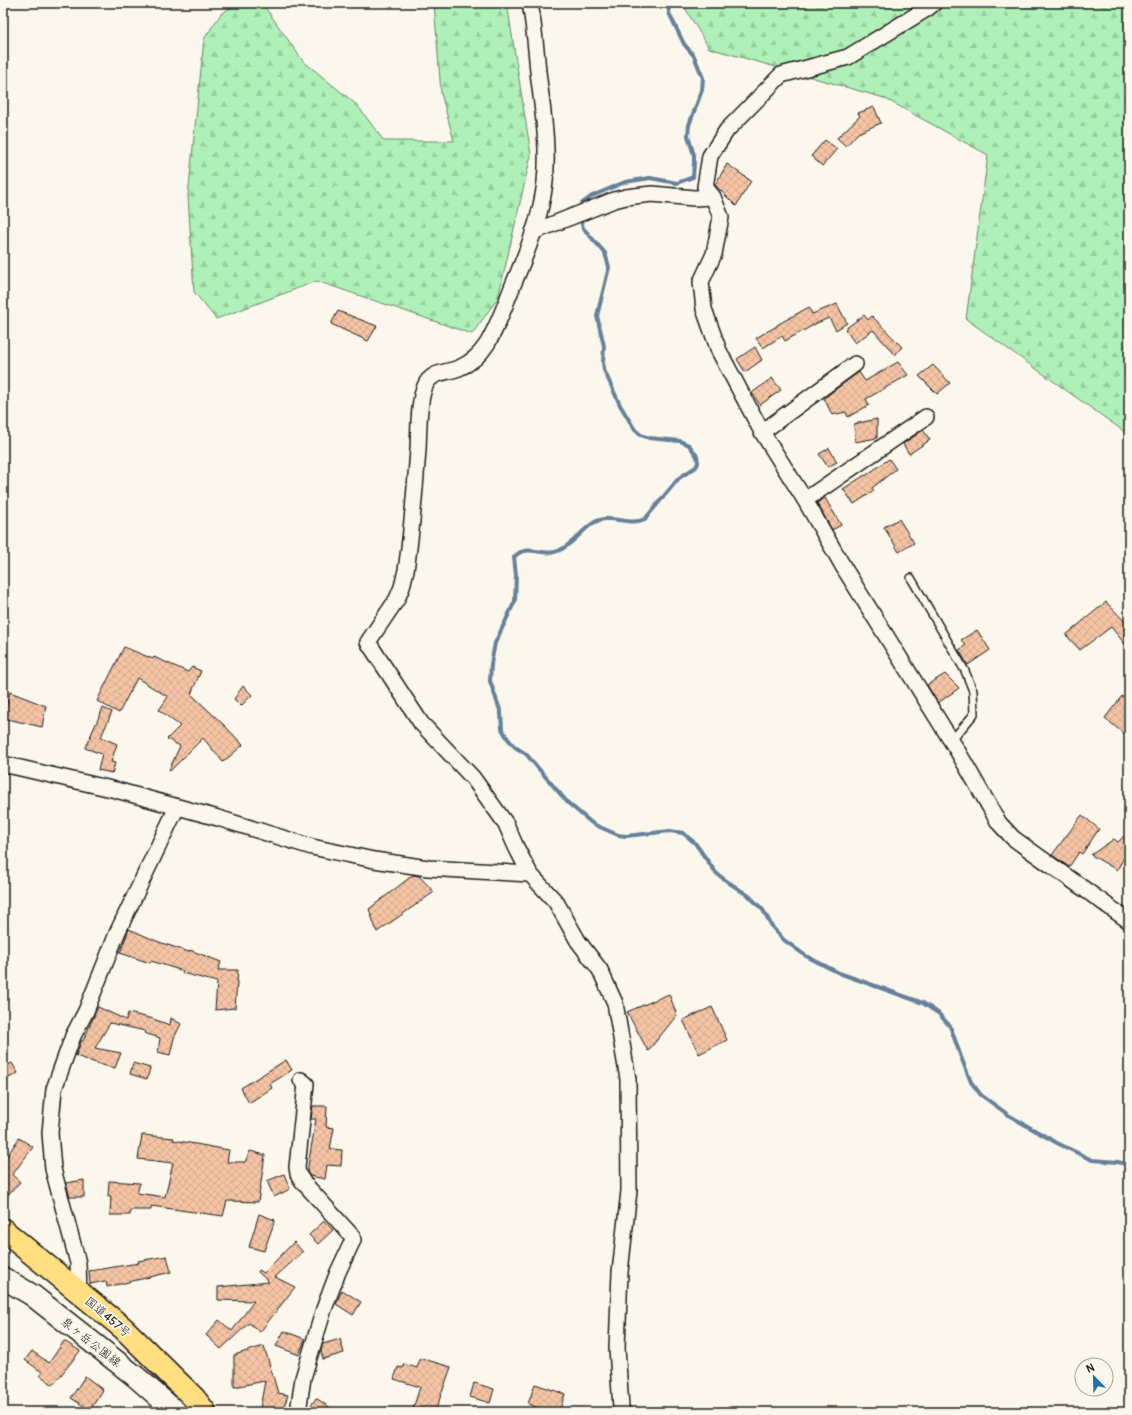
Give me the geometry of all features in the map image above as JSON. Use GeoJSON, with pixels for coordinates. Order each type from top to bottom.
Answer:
{"type":"FeatureCollection","features":[{"type":"Feature","properties":{"kind":"highway","name":"国道457号"},"geometry":{"type":"LineString","coordinates":[[3,1230],[123,1328],[194,1398],[205,1412]]}},
{"type":"Feature","properties":{"kind":"main road","name":"泉ヶ岳公園線"},"geometry":{"type":"LineString","coordinates":[[3,1278],[32,1295],[134,1376],[176,1412]]}},
{"type":"Feature","properties":{"kind":"street"},"geometry":{"type":"LineString","coordinates":[[530,3],[544,124],[546,155],[545,181],[542,200],[522,264],[495,331],[479,355],[472,362],[459,368],[432,376],[425,386],[421,406],[405,576],[397,599],[368,642],[420,723],[473,778],[506,824],[530,874],[556,902],[578,941],[600,970],[615,1003],[628,1079],[628,1191],[620,1272],[617,1348],[621,1408],[623,1412]]}},
{"type":"Feature","properties":{"kind":"street"},"geometry":{"type":"LineString","coordinates":[[934,3],[848,57],[781,75],[727,130],[710,156],[705,186],[713,197],[721,217],[714,254],[701,282],[704,309],[719,351],[762,432],[805,500],[844,568],[952,740],[999,823],[1013,838],[1129,921]]}},
{"type":"Feature","properties":{"kind":"street"},"geometry":{"type":"LineString","coordinates":[[533,232],[614,200],[638,195],[652,194],[694,198],[713,197]]}},
{"type":"Feature","properties":{"kind":"street"},"geometry":{"type":"LineString","coordinates":[[762,432],[855,364]]}},
{"type":"Feature","properties":{"kind":"street"},"geometry":{"type":"LineString","coordinates":[[805,500],[926,417]]}},
{"type":"Feature","properties":{"kind":"street"},"geometry":{"type":"LineString","coordinates":[[3,764],[116,790],[218,818],[312,847],[374,860],[428,868],[530,874]]}},
{"type":"Feature","properties":{"kind":"street"},"geometry":{"type":"LineString","coordinates":[[79,1293],[78,1263],[53,1170],[50,1133],[54,1089],[73,1036],[86,1011],[118,931],[177,807]]}},
{"type":"Feature","properties":{"kind":"street"},"geometry":{"type":"LineString","coordinates":[[298,1412],[303,1378],[324,1309],[338,1272],[353,1240],[352,1236],[303,1182],[298,1174],[297,1167],[306,1084],[301,1080]]}},
{"type":"Feature","properties":{"kind":"lane"},"geometry":{"type":"LineString","coordinates":[[911,578],[965,671],[973,690],[974,714],[952,740]]}},
{"type":"Feature","properties":{"kind":"green space"},"geometry":{"type":"Polygon","coordinates":[[[238,3],[262,3],[303,61],[357,105],[384,141],[454,141],[441,93],[434,3],[507,3],[531,155],[498,298],[472,334],[317,281],[216,319],[194,292],[188,196],[204,39],[221,14],[238,3]]]}},
{"type":"Feature","properties":{"kind":"green space"},"geometry":{"type":"Polygon","coordinates":[[[682,3],[1129,3],[1129,435],[966,319],[988,155],[884,98],[709,48],[682,3]]]}},
{"type":"Feature","properties":{"kind":"building"},"geometry":{"type":"Polygon","coordinates":[[[874,107],[881,123],[858,133],[846,146],[837,138],[860,116],[858,113],[874,107]]]}},
{"type":"Feature","properties":{"kind":"building"},"geometry":{"type":"Polygon","coordinates":[[[825,140],[837,149],[822,166],[811,156],[825,140]]]}},
{"type":"Feature","properties":{"kind":"building"},"geometry":{"type":"Polygon","coordinates":[[[727,164],[751,181],[736,206],[715,185],[727,164]]]}},
{"type":"Feature","properties":{"kind":"building"},"geometry":{"type":"Polygon","coordinates":[[[837,304],[847,323],[836,330],[829,318],[785,341],[782,336],[763,348],[756,338],[809,307],[812,314],[837,304]]]}},
{"type":"Feature","properties":{"kind":"building"},"geometry":{"type":"Polygon","coordinates":[[[338,311],[377,326],[368,341],[331,324],[338,311]]]}},
{"type":"Feature","properties":{"kind":"building"},"geometry":{"type":"Polygon","coordinates":[[[864,315],[868,320],[872,316],[902,347],[895,355],[873,330],[855,343],[845,329],[864,315]]]}},
{"type":"Feature","properties":{"kind":"building"},"geometry":{"type":"Polygon","coordinates":[[[755,347],[762,360],[745,372],[737,359],[755,347]]]}},
{"type":"Feature","properties":{"kind":"building"},"geometry":{"type":"Polygon","coordinates":[[[898,362],[908,375],[866,399],[869,405],[848,417],[846,412],[832,415],[824,398],[859,372],[865,381],[898,362]]]}},
{"type":"Feature","properties":{"kind":"building"},"geometry":{"type":"Polygon","coordinates":[[[933,365],[950,383],[937,394],[919,376],[933,365]]]}},
{"type":"Feature","properties":{"kind":"building"},"geometry":{"type":"Polygon","coordinates":[[[772,378],[781,390],[760,405],[752,393],[772,378]]]}},
{"type":"Feature","properties":{"kind":"building"},"geometry":{"type":"Polygon","coordinates":[[[877,419],[877,438],[855,442],[854,424],[877,419]]]}},
{"type":"Feature","properties":{"kind":"building"},"geometry":{"type":"Polygon","coordinates":[[[923,430],[930,440],[909,454],[903,444],[923,430]]]}},
{"type":"Feature","properties":{"kind":"building"},"geometry":{"type":"Polygon","coordinates":[[[829,448],[837,462],[828,467],[819,454],[829,448]]]}},
{"type":"Feature","properties":{"kind":"building"},"geometry":{"type":"Polygon","coordinates":[[[889,459],[896,469],[872,488],[874,491],[854,504],[843,489],[889,459]]]}},
{"type":"Feature","properties":{"kind":"building"},"geometry":{"type":"Polygon","coordinates":[[[825,498],[841,525],[832,530],[817,503],[825,498]]]}},
{"type":"Feature","properties":{"kind":"building"},"geometry":{"type":"Polygon","coordinates":[[[899,519],[914,543],[899,552],[884,527],[899,519]]]}},
{"type":"Feature","properties":{"kind":"building"},"geometry":{"type":"Polygon","coordinates":[[[1106,602],[1129,626],[1129,649],[1111,627],[1080,650],[1066,635],[1106,602]]]}},
{"type":"Feature","properties":{"kind":"building"},"geometry":{"type":"Polygon","coordinates":[[[977,630],[990,650],[968,665],[959,650],[966,645],[961,640],[977,630]]]}},
{"type":"Feature","properties":{"kind":"building"},"geometry":{"type":"Polygon","coordinates":[[[124,647],[153,659],[154,657],[188,672],[192,667],[201,671],[191,694],[243,745],[223,762],[203,738],[170,771],[169,770],[180,746],[167,739],[180,726],[159,710],[168,697],[137,678],[119,713],[97,701],[124,647]]]}},
{"type":"Feature","properties":{"kind":"building"},"geometry":{"type":"Polygon","coordinates":[[[945,674],[959,688],[938,703],[927,685],[945,674]]]}},
{"type":"Feature","properties":{"kind":"building"},"geometry":{"type":"Polygon","coordinates":[[[243,686],[252,695],[241,706],[234,699],[243,686]]]}},
{"type":"Feature","properties":{"kind":"building"},"geometry":{"type":"Polygon","coordinates":[[[10,692],[46,706],[42,727],[3,718],[10,692]]]}},
{"type":"Feature","properties":{"kind":"building"},"geometry":{"type":"Polygon","coordinates":[[[1122,696],[1129,701],[1129,726],[1124,734],[1105,718],[1122,696]]]}},
{"type":"Feature","properties":{"kind":"building"},"geometry":{"type":"Polygon","coordinates":[[[103,708],[112,712],[101,737],[117,744],[111,762],[115,763],[112,773],[98,770],[102,754],[85,748],[103,708]]]}},
{"type":"Feature","properties":{"kind":"building"},"geometry":{"type":"Polygon","coordinates":[[[1082,815],[1099,829],[1082,854],[1079,852],[1069,867],[1052,855],[1082,815]]]}},
{"type":"Feature","properties":{"kind":"building"},"geometry":{"type":"Polygon","coordinates":[[[1129,831],[1129,849],[1117,870],[1091,855],[1114,839],[1118,842],[1129,831]]]}},
{"type":"Feature","properties":{"kind":"building"},"geometry":{"type":"Polygon","coordinates":[[[413,875],[419,876],[434,892],[377,932],[369,909],[413,875]]]}},
{"type":"Feature","properties":{"kind":"building"},"geometry":{"type":"Polygon","coordinates":[[[129,929],[159,942],[189,952],[190,950],[221,962],[218,970],[238,970],[235,1008],[215,1010],[217,982],[182,973],[183,971],[151,961],[150,963],[120,953],[129,929]]]}},
{"type":"Feature","properties":{"kind":"building"},"geometry":{"type":"Polygon","coordinates":[[[669,994],[677,1015],[648,1051],[627,1012],[669,994]]]}},
{"type":"Feature","properties":{"kind":"building"},"geometry":{"type":"Polygon","coordinates":[[[98,1007],[126,1020],[128,1013],[150,1018],[170,1025],[171,1018],[181,1024],[174,1038],[170,1055],[158,1052],[160,1038],[144,1033],[145,1031],[110,1023],[95,1048],[121,1053],[115,1068],[76,1056],[81,1041],[83,1041],[98,1007]]]}},
{"type":"Feature","properties":{"kind":"building"},"geometry":{"type":"Polygon","coordinates":[[[712,1007],[727,1040],[699,1054],[683,1020],[712,1007]]]}},
{"type":"Feature","properties":{"kind":"building"},"geometry":{"type":"Polygon","coordinates":[[[286,1060],[292,1070],[270,1084],[272,1088],[249,1103],[241,1088],[286,1060]]]}},
{"type":"Feature","properties":{"kind":"building"},"geometry":{"type":"Polygon","coordinates":[[[12,1063],[18,1073],[3,1081],[3,1067],[12,1063]]]}},
{"type":"Feature","properties":{"kind":"building"},"geometry":{"type":"Polygon","coordinates":[[[133,1063],[150,1068],[147,1079],[130,1074],[133,1063]]]}},
{"type":"Feature","properties":{"kind":"building"},"geometry":{"type":"Polygon","coordinates":[[[313,1106],[327,1106],[326,1127],[334,1128],[330,1149],[342,1150],[341,1166],[327,1165],[325,1179],[310,1176],[307,1172],[316,1119],[311,1119],[313,1106]]]}},
{"type":"Feature","properties":{"kind":"building"},"geometry":{"type":"Polygon","coordinates":[[[142,1135],[174,1138],[173,1140],[229,1150],[227,1162],[245,1162],[250,1151],[265,1155],[258,1202],[227,1201],[223,1216],[151,1206],[151,1210],[130,1210],[130,1215],[110,1215],[111,1196],[108,1196],[109,1181],[140,1183],[137,1193],[165,1197],[173,1163],[138,1159],[142,1135]]]}},
{"type":"Feature","properties":{"kind":"building"},"geometry":{"type":"Polygon","coordinates":[[[19,1138],[33,1147],[12,1175],[20,1182],[3,1200],[3,1162],[19,1138]]]}},
{"type":"Feature","properties":{"kind":"building"},"geometry":{"type":"Polygon","coordinates":[[[284,1174],[290,1189],[274,1197],[267,1181],[284,1174]]]}},
{"type":"Feature","properties":{"kind":"building"},"geometry":{"type":"Polygon","coordinates":[[[84,1180],[84,1197],[70,1197],[66,1183],[84,1180]]]}},
{"type":"Feature","properties":{"kind":"building"},"geometry":{"type":"Polygon","coordinates":[[[259,1214],[275,1220],[264,1251],[249,1247],[259,1214]]]}},
{"type":"Feature","properties":{"kind":"building"},"geometry":{"type":"Polygon","coordinates":[[[324,1221],[333,1230],[318,1244],[309,1235],[324,1221]]]}},
{"type":"Feature","properties":{"kind":"building"},"geometry":{"type":"Polygon","coordinates":[[[294,1242],[303,1252],[275,1277],[295,1287],[260,1332],[249,1323],[221,1349],[206,1335],[219,1320],[232,1331],[254,1301],[218,1300],[218,1287],[269,1282],[258,1272],[259,1270],[264,1273],[294,1242]]]}},
{"type":"Feature","properties":{"kind":"building"},"geometry":{"type":"Polygon","coordinates":[[[167,1256],[171,1272],[107,1287],[106,1281],[90,1284],[89,1271],[139,1263],[138,1261],[167,1256]]]}},
{"type":"Feature","properties":{"kind":"building"},"geometry":{"type":"Polygon","coordinates":[[[342,1290],[361,1302],[353,1315],[336,1304],[342,1290]]]}},
{"type":"Feature","properties":{"kind":"building"},"geometry":{"type":"Polygon","coordinates":[[[284,1331],[305,1339],[299,1355],[276,1346],[284,1331]]]}},
{"type":"Feature","properties":{"kind":"building"},"geometry":{"type":"Polygon","coordinates":[[[340,1339],[344,1353],[323,1359],[321,1351],[323,1344],[340,1339]]]}},
{"type":"Feature","properties":{"kind":"building"},"geometry":{"type":"Polygon","coordinates":[[[64,1341],[80,1351],[53,1385],[40,1375],[42,1372],[25,1360],[32,1351],[49,1363],[64,1341]]]}},
{"type":"Feature","properties":{"kind":"building"},"geometry":{"type":"Polygon","coordinates":[[[264,1346],[278,1393],[288,1395],[282,1412],[273,1412],[260,1408],[265,1381],[234,1387],[234,1355],[264,1346]]]}},
{"type":"Feature","properties":{"kind":"building"},"geometry":{"type":"Polygon","coordinates":[[[420,1358],[451,1367],[435,1412],[412,1412],[420,1387],[394,1379],[398,1367],[403,1368],[404,1364],[417,1368],[420,1358]]]}},
{"type":"Feature","properties":{"kind":"building"},"geometry":{"type":"Polygon","coordinates":[[[85,1376],[103,1390],[90,1410],[71,1398],[85,1376]]]}},
{"type":"Feature","properties":{"kind":"building"},"geometry":{"type":"Polygon","coordinates":[[[474,1383],[494,1389],[490,1403],[470,1397],[474,1383]]]}},
{"type":"Feature","properties":{"kind":"building"},"geometry":{"type":"Polygon","coordinates":[[[535,1384],[565,1394],[559,1412],[550,1412],[528,1404],[535,1384]]]}},
{"type":"Feature","properties":{"kind":"building"},"geometry":{"type":"Polygon","coordinates":[[[316,1398],[336,1412],[307,1412],[316,1398]]]}},
{"type":"Feature","properties":{"kind":"waterway"},"geometry":{"type":"LineString","coordinates":[[579,209],[581,204],[592,196],[625,182],[650,178],[677,183],[693,177],[694,155],[688,136],[689,125],[702,90],[703,78],[694,56],[684,44],[669,13],[668,3]]}},
{"type":"Feature","properties":{"kind":"waterway"},"geometry":{"type":"LineString","coordinates":[[580,217],[583,228],[605,253],[609,267],[597,316],[604,346],[604,370],[620,405],[635,430],[641,435],[649,438],[680,441],[689,445],[697,456],[698,463],[696,467],[679,478],[645,519],[640,521],[610,519],[599,520],[593,523],[564,548],[558,551],[524,551],[514,557],[516,575],[515,601],[495,643],[491,664],[490,681],[501,713],[502,729],[515,747],[526,754],[568,803],[593,824],[618,835],[626,836],[670,831],[683,833],[695,843],[716,873],[749,896],[763,910],[773,928],[784,940],[806,956],[839,973],[923,1003],[938,1013],[950,1026],[971,1082],[981,1095],[1010,1116],[1057,1143],[1092,1160],[1118,1162],[1129,1165]]}}]}
